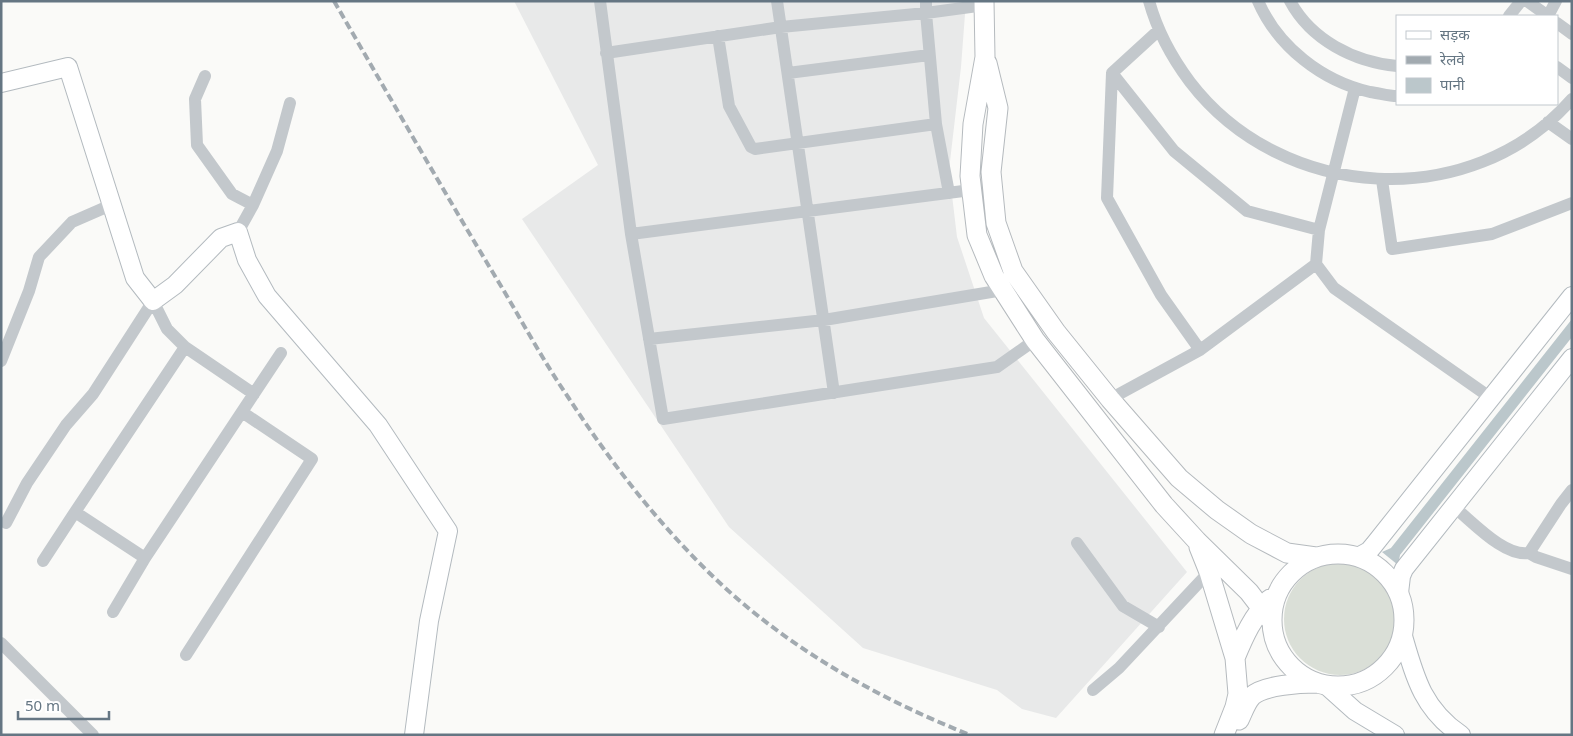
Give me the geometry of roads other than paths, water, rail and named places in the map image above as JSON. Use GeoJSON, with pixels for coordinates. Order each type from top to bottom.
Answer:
{"type":"FeatureCollection","features":[{"type":"Feature","properties":{"kind":"main road"},"geometry":{"type":"LineString","coordinates":[[984,3],[985,57],[972,124],[970,176],[977,234],[994,276],[1035,340],[1164,504],[1196,541],[1234,576],[1266,615],[1280,653],[1302,676],[1321,684]]}},
{"type":"Feature","properties":{"kind":"main road"},"geometry":{"type":"LineString","coordinates":[[985,57],[998,108],[991,172],[996,223],[1013,271],[1056,332],[1110,399],[1179,478],[1218,510],[1251,534],[1287,553],[1316,557],[1337,554],[1358,557],[1370,562],[1382,570],[1392,581],[1399,593],[1404,607],[1405,622],[1403,636],[1397,652],[1387,666],[1359,684],[1342,687],[1321,684],[1299,684],[1267,689],[1254,694],[1247,704],[1233,735]]}},
{"type":"Feature","properties":{"kind":"main road"},"geometry":{"type":"LineString","coordinates":[[1196,541],[1209,572],[1235,658],[1238,694],[1224,735]]}},
{"type":"Feature","properties":{"kind":"main road"},"geometry":{"type":"LineString","coordinates":[[1235,658],[1244,634],[1273,607],[1277,592],[1284,581],[1293,571],[1316,557]]}},
{"type":"Feature","properties":{"kind":"street"},"geometry":{"type":"LineString","coordinates":[[600,1],[631,234],[663,419],[998,367],[1035,340]]}},
{"type":"Feature","properties":{"kind":"street"},"geometry":{"type":"LineString","coordinates":[[777,1],[834,393]]}},
{"type":"Feature","properties":{"kind":"street"},"geometry":{"type":"LineString","coordinates":[[1149,1],[1159,30],[1182,71],[1212,107],[1229,123],[1262,145],[1289,159],[1334,174],[1382,180],[1431,176],[1470,166],[1515,145],[1548,122],[1572,99]]}},
{"type":"Feature","properties":{"kind":"street"},"geometry":{"type":"LineString","coordinates":[[1258,1],[1271,24],[1284,41],[1299,56],[1329,77],[1355,88],[1396,96]]}},
{"type":"Feature","properties":{"kind":"street"},"geometry":{"type":"LineString","coordinates":[[1290,1],[1294,9],[1311,29],[1332,45],[1356,57],[1381,65],[1396,66]]}},
{"type":"Feature","properties":{"kind":"street"},"geometry":{"type":"LineString","coordinates":[[1510,15],[1521,1]]}},
{"type":"Feature","properties":{"kind":"street"},"geometry":{"type":"LineString","coordinates":[[1527,1],[1547,15]]}},
{"type":"Feature","properties":{"kind":"street"},"geometry":{"type":"LineString","coordinates":[[1549,15],[1556,1]]}},
{"type":"Feature","properties":{"kind":"street"},"geometry":{"type":"LineString","coordinates":[[606,53],[926,7],[984,3]]}},
{"type":"Feature","properties":{"kind":"street"},"geometry":{"type":"LineString","coordinates":[[926,7],[936,124],[949,193]]}},
{"type":"Feature","properties":{"kind":"street"},"geometry":{"type":"LineString","coordinates":[[1558,24],[1572,34]]}},
{"type":"Feature","properties":{"kind":"street"},"geometry":{"type":"LineString","coordinates":[[1159,30],[1112,73],[1107,198],[1161,295],[1200,350]]}},
{"type":"Feature","properties":{"kind":"street"},"geometry":{"type":"LineString","coordinates":[[718,36],[729,106],[751,147],[755,149],[936,124]]}},
{"type":"Feature","properties":{"kind":"street"},"geometry":{"type":"LineString","coordinates":[[788,73],[930,54]]}},
{"type":"Feature","properties":{"kind":"street"},"geometry":{"type":"LineString","coordinates":[[1,84],[68,66],[135,278],[153,301],[167,329],[185,347],[254,394]]}},
{"type":"Feature","properties":{"kind":"street"},"geometry":{"type":"LineString","coordinates":[[1558,68],[1572,78]]}},
{"type":"Feature","properties":{"kind":"street"},"geometry":{"type":"LineString","coordinates":[[1112,73],[1174,151],[1247,211],[1319,230]]}},
{"type":"Feature","properties":{"kind":"street"},"geometry":{"type":"LineString","coordinates":[[205,76],[195,99],[197,145],[232,194],[253,205]]}},
{"type":"Feature","properties":{"kind":"street"},"geometry":{"type":"LineString","coordinates":[[1355,88],[1319,230],[1316,264],[1334,288],[1491,398]]}},
{"type":"Feature","properties":{"kind":"street"},"geometry":{"type":"LineString","coordinates":[[6,523],[26,483],[66,425],[93,394],[153,301],[175,285],[222,238],[238,232],[253,205],[277,151],[290,103]]}},
{"type":"Feature","properties":{"kind":"street"},"geometry":{"type":"LineString","coordinates":[[1548,122],[1572,139]]}},
{"type":"Feature","properties":{"kind":"street"},"geometry":{"type":"LineString","coordinates":[[1382,180],[1392,248],[1492,234],[1572,203]]}},
{"type":"Feature","properties":{"kind":"street"},"geometry":{"type":"LineString","coordinates":[[631,234],[971,190]]}},
{"type":"Feature","properties":{"kind":"street"},"geometry":{"type":"LineString","coordinates":[[1,361],[29,291],[39,258],[72,222],[112,205]]}},
{"type":"Feature","properties":{"kind":"street"},"geometry":{"type":"LineString","coordinates":[[238,232],[247,260],[267,296],[378,425],[448,531],[429,621],[414,735]]}},
{"type":"Feature","properties":{"kind":"street"},"geometry":{"type":"LineString","coordinates":[[1110,399],[1200,350],[1316,264]]}},
{"type":"Feature","properties":{"kind":"street"},"geometry":{"type":"LineString","coordinates":[[649,339],[824,320],[1003,290]]}},
{"type":"Feature","properties":{"kind":"street"},"geometry":{"type":"LineString","coordinates":[[1358,557],[1369,551],[1374,545],[1572,296]]}},
{"type":"Feature","properties":{"kind":"street"},"geometry":{"type":"LineString","coordinates":[[43,561],[185,347]]}},
{"type":"Feature","properties":{"kind":"street"},"geometry":{"type":"LineString","coordinates":[[113,612],[145,558],[281,353]]}},
{"type":"Feature","properties":{"kind":"street"},"geometry":{"type":"LineString","coordinates":[[1399,593],[1401,576],[1404,569],[1572,358]]}},
{"type":"Feature","properties":{"kind":"street"},"geometry":{"type":"LineString","coordinates":[[186,654],[312,459],[242,412]]}},
{"type":"Feature","properties":{"kind":"street"},"geometry":{"type":"LineString","coordinates":[[1529,553],[1572,490]]}},
{"type":"Feature","properties":{"kind":"street"},"geometry":{"type":"LineString","coordinates":[[1454,507],[1503,547],[1520,554],[1529,553],[1572,568]]}},
{"type":"Feature","properties":{"kind":"street"},"geometry":{"type":"LineString","coordinates":[[75,512],[145,558]]}},
{"type":"Feature","properties":{"kind":"street"},"geometry":{"type":"LineString","coordinates":[[1077,543],[1123,606],[1159,626]]}},
{"type":"Feature","properties":{"kind":"street"},"geometry":{"type":"LineString","coordinates":[[1094,690],[1159,626],[1209,572]]}},
{"type":"Feature","properties":{"kind":"street"},"geometry":{"type":"LineString","coordinates":[[1403,636],[1421,692],[1444,722],[1461,735]]}},
{"type":"Feature","properties":{"kind":"street"},"geometry":{"type":"LineString","coordinates":[[1,643],[93,735]]}},
{"type":"Feature","properties":{"kind":"street"},"geometry":{"type":"LineString","coordinates":[[1321,684],[1355,710],[1395,735]]}},
{"type":"Feature","properties":{"kind":"water"},"geometry":{"type":"Polygon","coordinates":[[[1572,319],[1572,337],[1400,555],[1398,565],[1382,552],[1391,548],[1572,319]]]}},
{"type":"Feature","properties":{"kind":"railway"},"geometry":{"type":"LineString","coordinates":[[334,1],[550,370],[603,448],[659,520],[723,586],[779,632],[809,653],[904,706],[970,735]]}}]}
